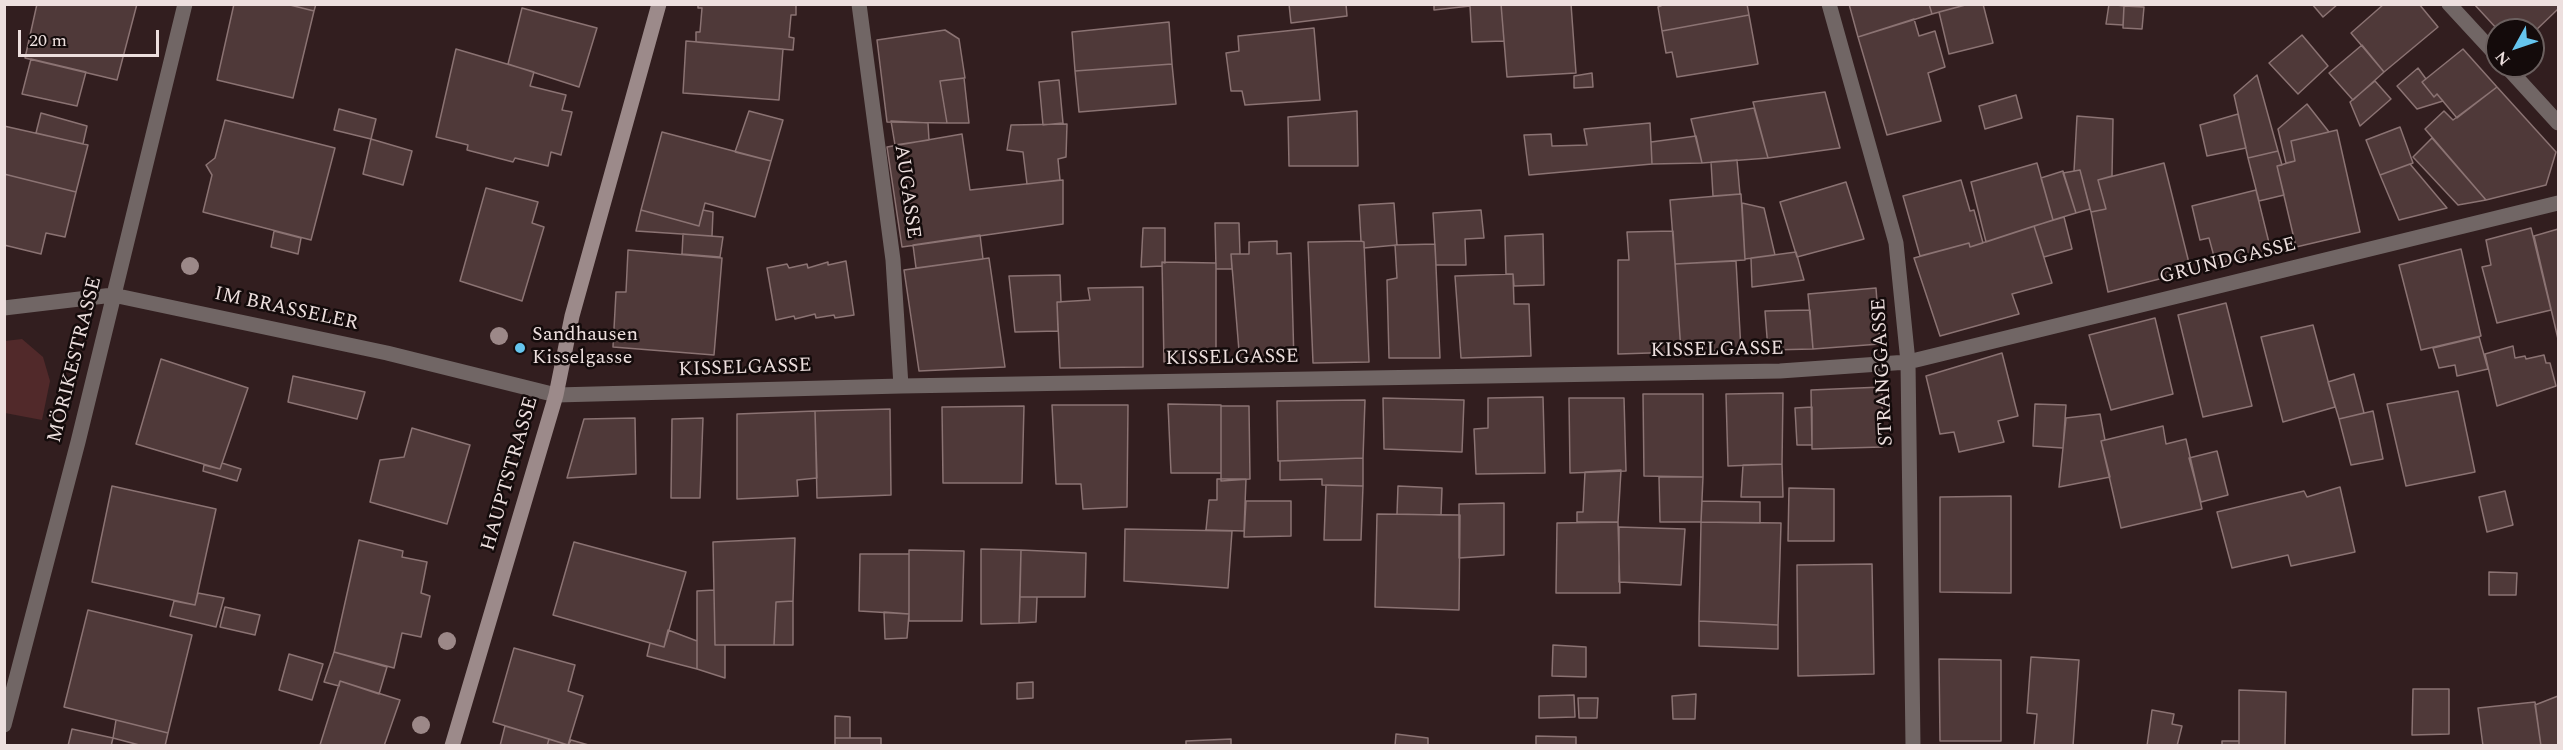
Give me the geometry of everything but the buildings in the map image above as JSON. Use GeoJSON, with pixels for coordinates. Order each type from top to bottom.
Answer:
{"type":"FeatureCollection","features":[{"type":"Feature","properties":{"kind":"street","name":"MÖRIKESTRASSE"},"geometry":{"type":"LineString","coordinates":[[4,725],[78,442],[185,4]]}},
{"type":"Feature","properties":{"kind":"street","name":"HAUPTSTRASSE"},"geometry":{"type":"LineString","coordinates":[[452,746],[556,395],[572,316],[658,4]]}},
{"type":"Feature","properties":{"kind":"street","name":"AUGASSE"},"geometry":{"type":"LineString","coordinates":[[860,4],[893,260],[901,386]]}},
{"type":"Feature","properties":{"kind":"street","name":"STRANGGASSE"},"geometry":{"type":"LineString","coordinates":[[1829,4],[1896,243],[1908,362],[1913,746]]}},
{"type":"Feature","properties":{"kind":"street"},"geometry":{"type":"LineString","coordinates":[[2450,4],[2485,43]]}},
{"type":"Feature","properties":{"kind":"street"},"geometry":{"type":"LineString","coordinates":[[2517,78],[2559,123]]}},
{"type":"Feature","properties":{"kind":"street","name":"GRUNDGASSE"},"geometry":{"type":"LineString","coordinates":[[1908,362],[2559,203]]}},
{"type":"Feature","properties":{"kind":"street","name":"IM BRASSELER"},"geometry":{"type":"LineString","coordinates":[[4,308],[113,295],[387,353],[556,395]]}},
{"type":"Feature","properties":{"kind":"street","name":"KISSELGASSE"},"geometry":{"type":"LineString","coordinates":[[556,395],[901,386],[1780,371],[1908,362]]}},
{"type":"Feature","properties":{"kind":"shaded area"},"geometry":{"type":"Polygon","coordinates":[[[22,339],[43,357],[50,381],[42,420],[5,413],[5,341],[22,339]]]}},
{"type":"Feature","properties":{"kind":"place","name":"Sandhausen Kisselgasse"},"geometry":{"type":"Point","coordinates":[520,348]}}]}
